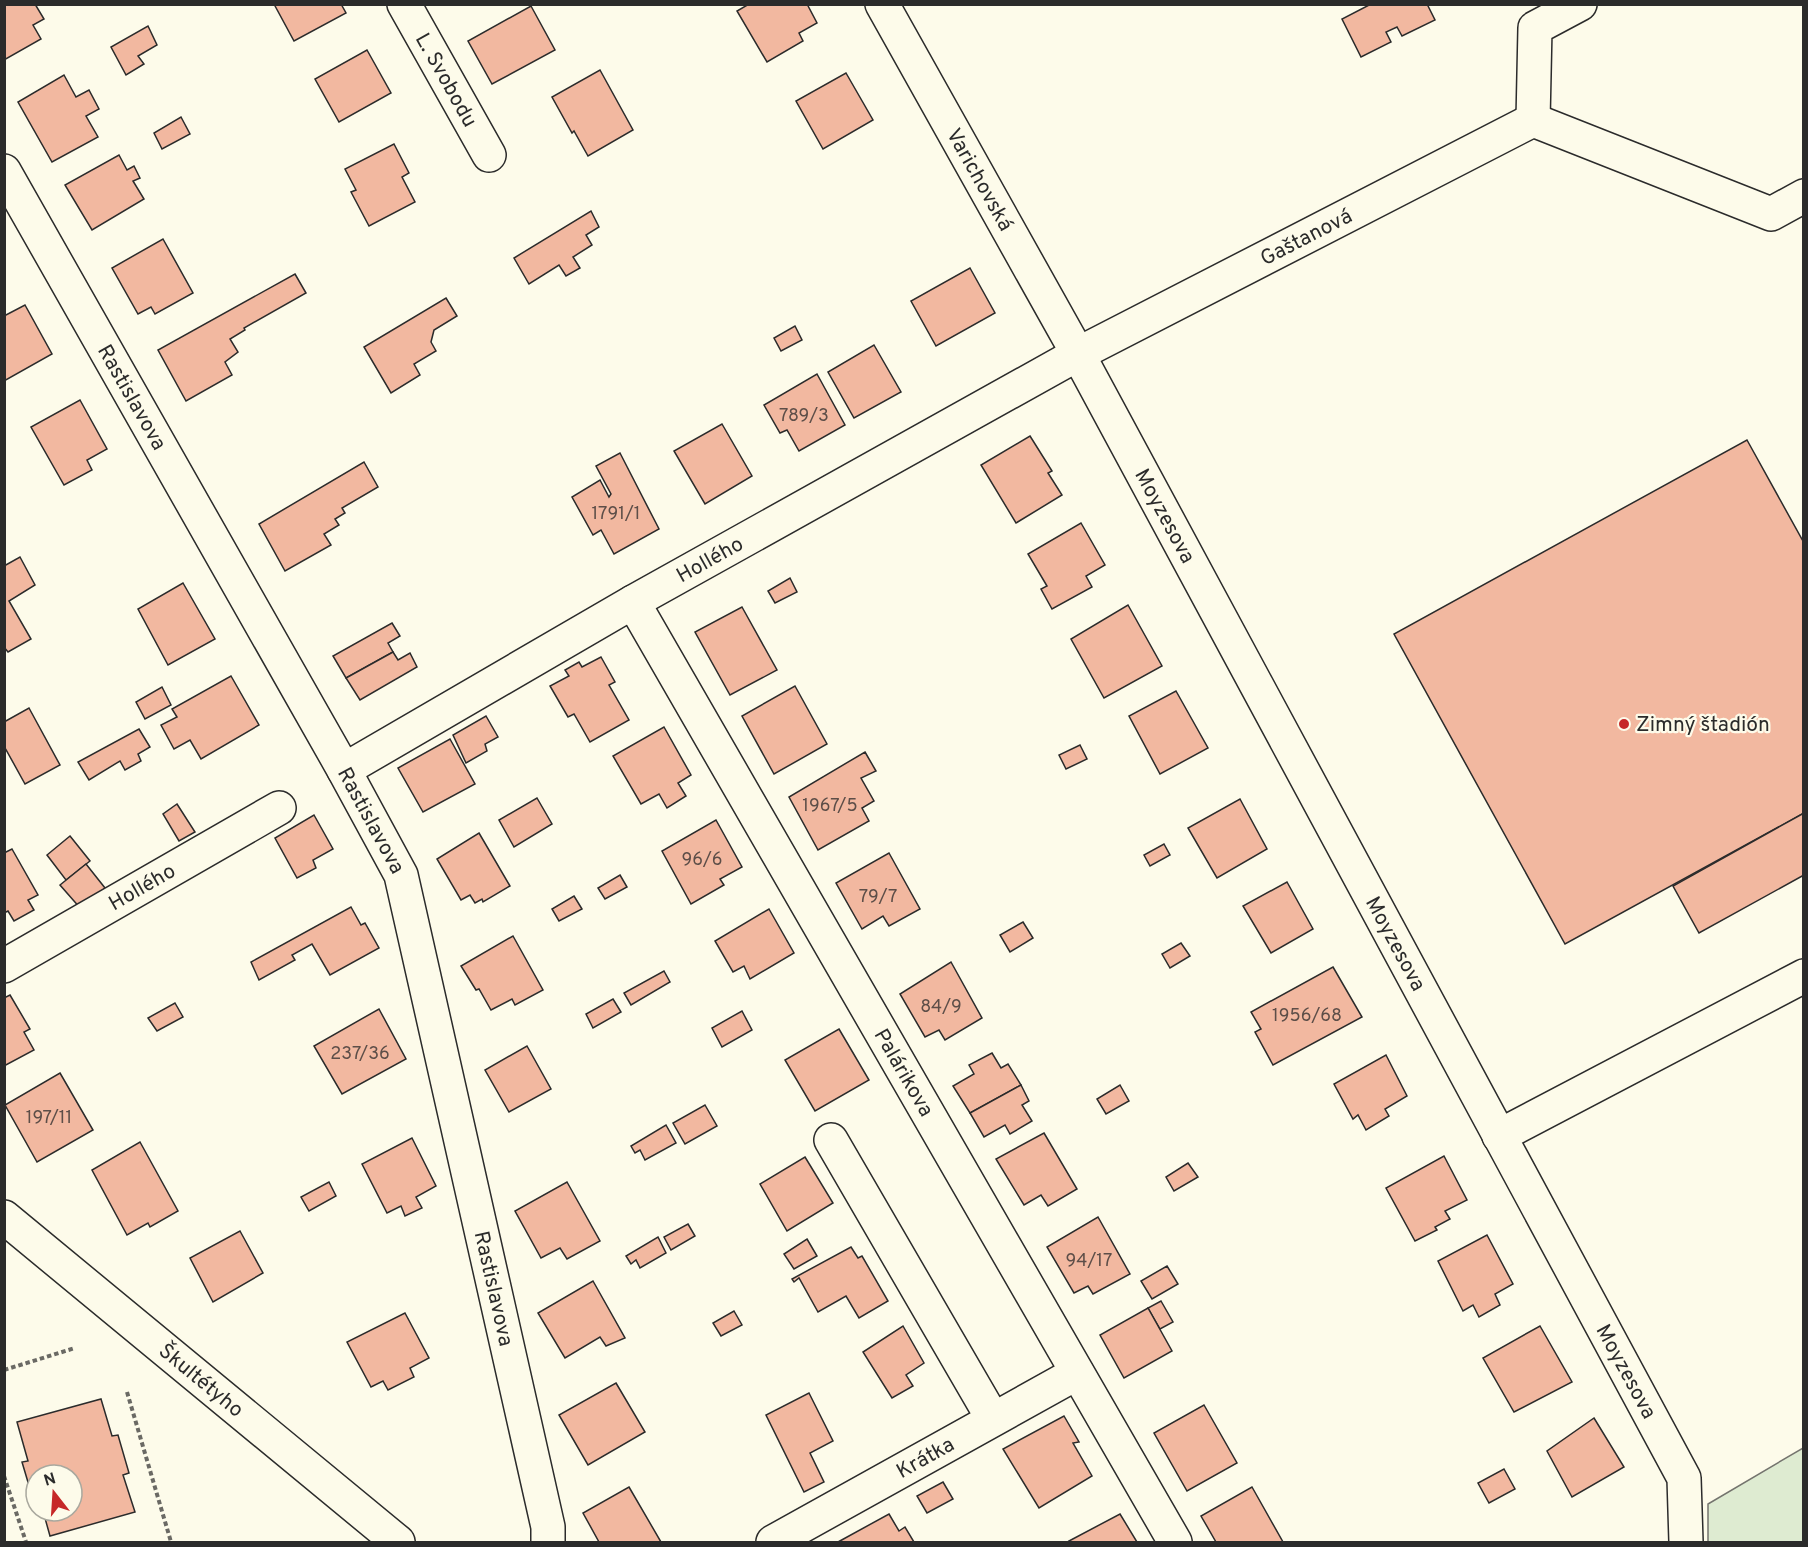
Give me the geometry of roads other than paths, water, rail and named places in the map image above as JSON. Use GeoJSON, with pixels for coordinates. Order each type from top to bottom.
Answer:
{"type":"FeatureCollection","features":[{"type":"Feature","properties":{"kind":"street","name":"L. Svobodu"},"geometry":{"type":"LineString","coordinates":[[404,4],[489,155]]}},
{"type":"Feature","properties":{"kind":"street","name":"Varichovská"},"geometry":{"type":"LineString","coordinates":[[882,4],[1078,354]]}},
{"type":"Feature","properties":{"kind":"street"},"geometry":{"type":"LineString","coordinates":[[1580,4],[1535,28],[1533,120],[1771,214],[1803,196]]}},
{"type":"Feature","properties":{"kind":"street","name":"Gaštanová"},"geometry":{"type":"LineString","coordinates":[[1078,354],[1533,120]]}},
{"type":"Feature","properties":{"kind":"street","name":"Rastislavova"},"geometry":{"type":"LineString","coordinates":[[4,171],[401,874],[548,1527],[548,1542]]}},
{"type":"Feature","properties":{"kind":"street","name":"Hollého"},"geometry":{"type":"LineString","coordinates":[[344,770],[633,602],[1078,354]]}},
{"type":"Feature","properties":{"kind":"street","name":"Moyzesova"},"geometry":{"type":"LineString","coordinates":[[1078,354],[1684,1478],[1686,1542]]}},
{"type":"Feature","properties":{"kind":"street","name":"Palárikova"},"geometry":{"type":"LineString","coordinates":[[633,602],[1175,1542]]}},
{"type":"Feature","properties":{"kind":"street","name":"Hollého"},"geometry":{"type":"LineString","coordinates":[[4,966],[279,808]]}},
{"type":"Feature","properties":{"kind":"street"},"geometry":{"type":"LineString","coordinates":[[1499,1136],[1803,976]]}},
{"type":"Feature","properties":{"kind":"street"},"geometry":{"type":"LineString","coordinates":[[831,1140],[993,1419]]}},
{"type":"Feature","properties":{"kind":"street","name":"Škultétyho"},"geometry":{"type":"LineString","coordinates":[[4,1217],[398,1542]]}},
{"type":"Feature","properties":{"kind":"street","name":"Krátka"},"geometry":{"type":"LineString","coordinates":[[773,1542],[1077,1373]]}},
{"type":"Feature","properties":{"kind":"place","name":"Zimný štadión"},"geometry":{"type":"Point","coordinates":[1624,724]}}]}
